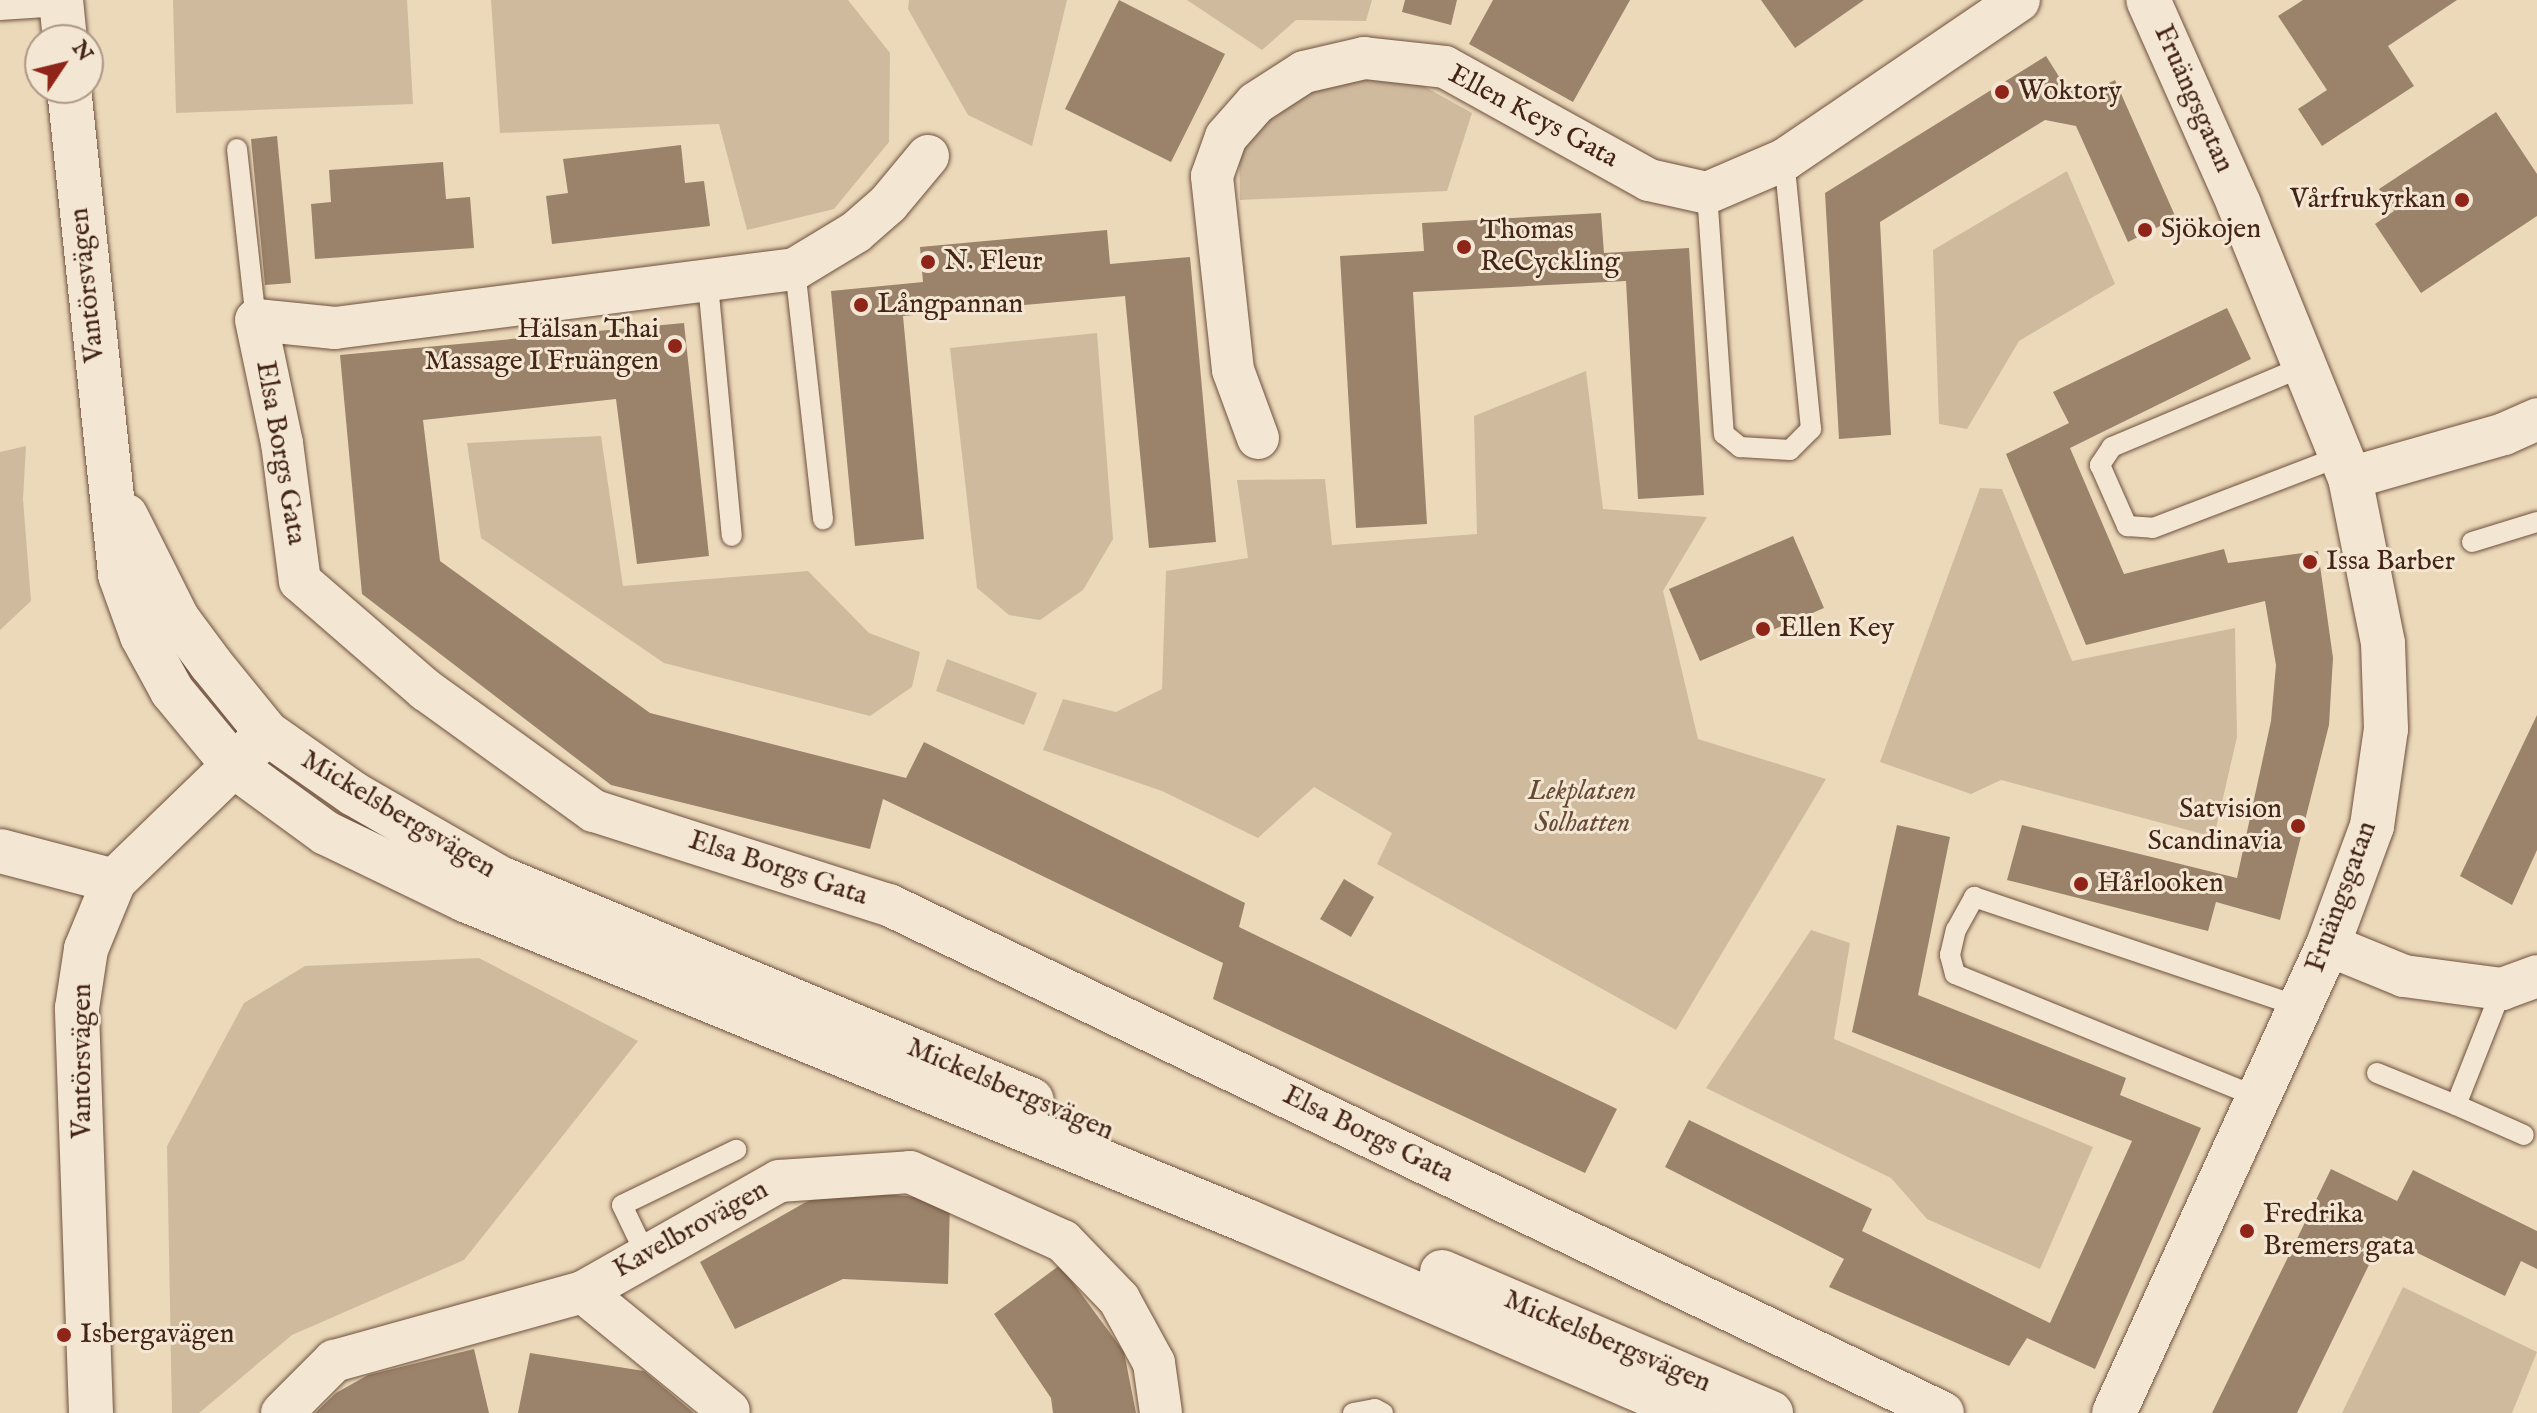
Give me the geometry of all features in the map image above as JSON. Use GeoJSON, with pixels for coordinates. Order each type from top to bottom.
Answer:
{"type":"FeatureCollection","features":[{"type":"Feature","properties":{"kind":"street"},"geometry":{"type":"LineString","coordinates":[[1707,193],[1784,160],[2019,0]]}},
{"type":"Feature","properties":{"kind":"street","name":"Fruängsgatan"},"geometry":{"type":"LineString","coordinates":[[2114,1413],[2255,1096],[2328,945],[2372,826],[2386,729],[2383,643],[2346,467],[2307,365],[2148,0]]}},
{"type":"Feature","properties":{"kind":"street","name":"Ellen Keys Gata"},"geometry":{"type":"LineString","coordinates":[[1258,438],[1233,370],[1212,176],[1226,137],[1256,103],[1304,72],[1364,58],[1403,58],[1445,67],[1649,180],[1707,193]]}},
{"type":"Feature","properties":{"kind":"street","name":"Vantörsvägen"},"geometry":{"type":"LineString","coordinates":[[71,104],[120,575],[142,636],[172,691],[234,766]]}},
{"type":"Feature","properties":{"kind":"street","name":"Elsa Borgs Gata"},"geometry":{"type":"LineString","coordinates":[[928,156],[888,204],[856,232],[795,269],[708,284],[335,328],[256,320],[282,443],[300,581],[426,690],[594,811],[889,905],[1943,1413]]}},
{"type":"Feature","properties":{"kind":"street"},"geometry":{"type":"LineString","coordinates":[[2346,467],[2504,434],[2537,419]]}},
{"type":"Feature","properties":{"kind":"street","name":"Vantörsvägen"},"geometry":{"type":"LineString","coordinates":[[91,1413],[77,1008],[86,949],[114,881],[267,733],[177,618],[110,481]]}},
{"type":"Feature","properties":{"kind":"street","name":"Mickelsbergsvägen"},"geometry":{"type":"LineString","coordinates":[[267,733],[354,794],[500,878],[1763,1411]]}},
{"type":"Feature","properties":{"kind":"street","name":"Mickelsbergsvägen"},"geometry":{"type":"LineString","coordinates":[[234,766],[326,833],[465,900],[1247,1221],[1693,1413]]}},
{"type":"Feature","properties":{"kind":"street"},"geometry":{"type":"LineString","coordinates":[[0,851],[114,881]]}},
{"type":"Feature","properties":{"kind":"street"},"geometry":{"type":"LineString","coordinates":[[2328,945],[2404,976],[2520,983]]}},
{"type":"Feature","properties":{"kind":"street","name":"Kavelbrovägen"},"geometry":{"type":"LineString","coordinates":[[282,1413],[334,1361],[583,1292],[645,1253],[779,1181],[910,1172],[1063,1241],[1119,1299],[1154,1363],[1161,1413]]}},
{"type":"Feature","properties":{"kind":"street","name":"Kavelbrovägen"},"geometry":{"type":"LineString","coordinates":[[583,1292],[729,1411]]}},
{"type":"Feature","properties":{"kind":"lane"},"geometry":{"type":"LineString","coordinates":[[0,10],[62,15]]}},
{"type":"Feature","properties":{"kind":"lane"},"geometry":{"type":"LineString","coordinates":[[237,149],[256,320]]}},
{"type":"Feature","properties":{"kind":"lane"},"geometry":{"type":"LineString","coordinates":[[1707,193],[1724,434],[1740,447],[1790,450],[1811,429],[1784,160]]}},
{"type":"Feature","properties":{"kind":"lane"},"geometry":{"type":"LineString","coordinates":[[795,269],[823,519]]}},
{"type":"Feature","properties":{"kind":"lane"},"geometry":{"type":"LineString","coordinates":[[708,284],[732,536]]}},
{"type":"Feature","properties":{"kind":"lane"},"geometry":{"type":"LineString","coordinates":[[2307,365],[2112,447],[2100,465],[2127,526],[2153,528],[2346,467]]}},
{"type":"Feature","properties":{"kind":"lane"},"geometry":{"type":"LineString","coordinates":[[2472,542],[2537,522]]}},
{"type":"Feature","properties":{"kind":"lane"},"geometry":{"type":"LineString","coordinates":[[2255,1096],[1955,974],[1950,955],[1956,930],[1974,897],[2300,1007]]}},
{"type":"Feature","properties":{"kind":"lane"},"geometry":{"type":"LineString","coordinates":[[2456,1105],[2520,983]]}},
{"type":"Feature","properties":{"kind":"lane"},"geometry":{"type":"LineString","coordinates":[[2377,1073],[2524,1135]]}},
{"type":"Feature","properties":{"kind":"lane"},"geometry":{"type":"LineString","coordinates":[[645,1253],[622,1205],[736,1150]]}},
{"type":"Feature","properties":{"kind":"lane"},"geometry":{"type":"LineString","coordinates":[[1353,1413],[1375,1409],[1383,1413]]}},
{"type":"Feature","properties":{"kind":"green space"},"geometry":{"type":"Polygon","coordinates":[[[173,0],[407,0],[413,104],[176,113],[173,0]]]}},
{"type":"Feature","properties":{"kind":"green space"},"geometry":{"type":"Polygon","coordinates":[[[491,0],[848,0],[890,53],[889,142],[834,209],[747,230],[719,124],[500,133],[491,0]]]}},
{"type":"Feature","properties":{"kind":"green space"},"geometry":{"type":"Polygon","coordinates":[[[909,0],[1067,0],[1032,146],[968,115],[908,9],[909,0]]]}},
{"type":"Feature","properties":{"kind":"green space"},"geometry":{"type":"Polygon","coordinates":[[[1187,0],[1372,0],[1366,21],[1296,20],[1262,50],[1187,0]]]}},
{"type":"Feature","properties":{"kind":"green space"},"geometry":{"type":"Polygon","coordinates":[[[1407,77],[1472,113],[1447,191],[1240,200],[1239,150],[1256,125],[1301,93],[1342,79],[1407,77]]]}},
{"type":"Feature","properties":{"kind":"green space"},"geometry":{"type":"Polygon","coordinates":[[[2067,171],[2115,284],[2019,341],[1967,429],[1939,424],[1933,250],[2067,171]]]}},
{"type":"Feature","properties":{"kind":"green space"},"geometry":{"type":"Polygon","coordinates":[[[1097,333],[1113,539],[1083,590],[1040,620],[1009,615],[977,588],[950,348],[1097,333]]]}},
{"type":"Feature","properties":{"kind":"green space","name":"Lekplatsen Solhatten"},"geometry":{"type":"Polygon","coordinates":[[[1586,371],[1603,509],[1707,517],[1663,591],[1698,739],[1826,779],[1676,1030],[1377,864],[1392,833],[1314,787],[1258,838],[1162,791],[1043,750],[1063,699],[1116,712],[1162,689],[1166,571],[1248,558],[1237,480],[1325,479],[1332,545],[1477,534],[1474,416],[1586,371]]]}},
{"type":"Feature","properties":{"kind":"green space"},"geometry":{"type":"Polygon","coordinates":[[[601,436],[623,586],[808,571],[869,633],[920,652],[912,687],[870,716],[664,663],[481,538],[467,443],[601,436]]]}},
{"type":"Feature","properties":{"kind":"green space"},"geometry":{"type":"Polygon","coordinates":[[[26,446],[23,499],[31,601],[0,630],[0,452],[26,446]]]}},
{"type":"Feature","properties":{"kind":"green space"},"geometry":{"type":"Polygon","coordinates":[[[1980,488],[2002,489],[2072,661],[2235,628],[2237,737],[2214,837],[2001,780],[1971,794],[1880,762],[1980,488]]]}},
{"type":"Feature","properties":{"kind":"green space"},"geometry":{"type":"Polygon","coordinates":[[[947,659],[1037,693],[1024,725],[936,691],[947,659]]]}},
{"type":"Feature","properties":{"kind":"green space"},"geometry":{"type":"Polygon","coordinates":[[[1811,930],[1850,943],[1834,1039],[2093,1147],[2040,1269],[1927,1219],[1891,1178],[1706,1088],[1811,930]]]}},
{"type":"Feature","properties":{"kind":"green space"},"geometry":{"type":"Polygon","coordinates":[[[479,958],[638,1041],[464,1260],[292,1335],[199,1413],[172,1413],[167,1146],[244,1003],[305,966],[479,958]]]}},
{"type":"Feature","properties":{"kind":"green space"},"geometry":{"type":"Polygon","coordinates":[[[2403,1287],[2537,1352],[2512,1413],[2342,1413],[2403,1287]]]}},
{"type":"Feature","properties":{"kind":"building"},"geometry":{"type":"Polygon","coordinates":[[[1119,0],[1225,54],[1171,162],[1065,109],[1119,0]]]}},
{"type":"Feature","properties":{"kind":"building"},"geometry":{"type":"Polygon","coordinates":[[[1405,0],[1457,0],[1451,25],[1402,12],[1405,0]]]}},
{"type":"Feature","properties":{"kind":"building"},"geometry":{"type":"Polygon","coordinates":[[[1493,0],[1630,0],[1573,102],[1469,44],[1493,0]]]}},
{"type":"Feature","properties":{"kind":"building"},"geometry":{"type":"Polygon","coordinates":[[[1761,0],[1864,0],[1795,48],[1761,0]]]}},
{"type":"Feature","properties":{"kind":"building"},"geometry":{"type":"Polygon","coordinates":[[[2303,0],[2457,0],[2388,46],[2414,86],[2322,146],[2298,109],[2327,90],[2278,16],[2303,0]]]}},
{"type":"Feature","properties":{"kind":"building"},"geometry":{"type":"Polygon","coordinates":[[[2046,56],[2063,83],[2095,90],[2115,80],[2176,218],[2128,242],[2076,126],[2045,120],[1880,222],[1891,435],[1839,439],[1825,193],[2046,56]]]}},
{"type":"Feature","properties":{"kind":"building","name":"Vårfrukyrkan"},"geometry":{"type":"Polygon","coordinates":[[[2496,112],[2537,174],[2537,216],[2421,293],[2375,224],[2394,211],[2379,189],[2496,112]]]}},
{"type":"Feature","properties":{"kind":"building"},"geometry":{"type":"Polygon","coordinates":[[[277,136],[291,283],[265,285],[251,139],[277,136]]]}},
{"type":"Feature","properties":{"kind":"building"},"geometry":{"type":"Polygon","coordinates":[[[681,145],[685,183],[704,181],[710,226],[552,244],[546,196],[568,193],[563,159],[681,145]]]}},
{"type":"Feature","properties":{"kind":"building"},"geometry":{"type":"Polygon","coordinates":[[[443,162],[446,199],[470,197],[474,248],[315,259],[311,204],[331,202],[329,170],[443,162]]]}},
{"type":"Feature","properties":{"kind":"building"},"geometry":{"type":"Polygon","coordinates":[[[1601,213],[1604,253],[1689,248],[1704,495],[1638,499],[1626,281],[1413,292],[1427,524],[1356,528],[1340,256],[1424,251],[1422,223],[1601,213]]]}},
{"type":"Feature","properties":{"kind":"building"},"geometry":{"type":"Polygon","coordinates":[[[1107,230],[1110,264],[1190,257],[1216,542],[1149,548],[1125,296],[903,316],[924,539],[855,546],[831,291],[923,282],[920,247],[1107,230]]]}},
{"type":"Feature","properties":{"kind":"building"},"geometry":{"type":"Polygon","coordinates":[[[2227,308],[2251,359],[2070,448],[2124,574],[2224,549],[2228,563],[2318,551],[2333,658],[2329,725],[2280,920],[2216,902],[2208,931],[2007,880],[2022,825],[2237,878],[2271,721],[2276,665],[2265,601],[2086,645],[2006,454],[2069,423],[2053,392],[2227,308]]]}},
{"type":"Feature","properties":{"kind":"building"},"geometry":{"type":"Polygon","coordinates":[[[684,323],[709,556],[637,564],[616,399],[423,420],[440,561],[650,713],[906,778],[924,742],[1245,903],[1239,927],[1617,1109],[1585,1173],[1213,999],[1223,963],[883,799],[870,849],[611,785],[362,594],[340,355],[684,323]]]}},
{"type":"Feature","properties":{"kind":"building"},"geometry":{"type":"Polygon","coordinates":[[[1793,536],[1824,608],[1700,661],[1669,589],[1793,536]]]}},
{"type":"Feature","properties":{"kind":"building"},"geometry":{"type":"Polygon","coordinates":[[[2537,715],[2537,850],[2512,905],[2460,876],[2537,715]]]}},
{"type":"Feature","properties":{"kind":"building"},"geometry":{"type":"Polygon","coordinates":[[[1897,825],[1950,837],[1918,995],[2126,1078],[2120,1095],[2201,1128],[2095,1369],[2027,1338],[2009,1366],[1829,1287],[1844,1259],[1665,1167],[1689,1120],[1872,1209],[1862,1231],[2050,1323],[2132,1141],[1852,1032],[1897,825]]]}},
{"type":"Feature","properties":{"kind":"building"},"geometry":{"type":"Polygon","coordinates":[[[1344,879],[1374,897],[1351,937],[1320,919],[1344,879]]]}},
{"type":"Feature","properties":{"kind":"building"},"geometry":{"type":"Polygon","coordinates":[[[2331,1169],[2397,1201],[2413,1170],[2537,1231],[2537,1269],[2521,1261],[2505,1296],[2383,1236],[2297,1413],[2212,1413],[2331,1169]]]}},
{"type":"Feature","properties":{"kind":"building"},"geometry":{"type":"Polygon","coordinates":[[[839,1190],[950,1200],[948,1284],[843,1279],[735,1329],[700,1262],[806,1202],[839,1190]]]}},
{"type":"Feature","properties":{"kind":"building"},"geometry":{"type":"Polygon","coordinates":[[[1060,1265],[1124,1352],[1136,1413],[1053,1413],[1051,1398],[994,1314],[1060,1265]]]}},
{"type":"Feature","properties":{"kind":"building"},"geometry":{"type":"Polygon","coordinates":[[[474,1349],[489,1413],[315,1413],[336,1393],[368,1375],[474,1349]]]}},
{"type":"Feature","properties":{"kind":"building"},"geometry":{"type":"Polygon","coordinates":[[[530,1353],[644,1371],[694,1413],[518,1413],[530,1353]]]}},
{"type":"Feature","properties":{"kind":"place","name":"Woktory"},"geometry":{"type":"Point","coordinates":[2002,92]}},
{"type":"Feature","properties":{"kind":"place","name":"Vårfrukyrkan"},"geometry":{"type":"Point","coordinates":[2462,200]}},
{"type":"Feature","properties":{"kind":"place","name":"Sjökojen"},"geometry":{"type":"Point","coordinates":[2145,230]}},
{"type":"Feature","properties":{"kind":"place","name":"Thomas ReCyckling"},"geometry":{"type":"Point","coordinates":[1464,247]}},
{"type":"Feature","properties":{"kind":"place","name":"N. Fleur"},"geometry":{"type":"Point","coordinates":[928,262]}},
{"type":"Feature","properties":{"kind":"place","name":"Långpannan"},"geometry":{"type":"Point","coordinates":[861,305]}},
{"type":"Feature","properties":{"kind":"place","name":"Hälsan Thai Massage I Fruängen"},"geometry":{"type":"Point","coordinates":[675,346]}},
{"type":"Feature","properties":{"kind":"place","name":"Issa Barber"},"geometry":{"type":"Point","coordinates":[2310,562]}},
{"type":"Feature","properties":{"kind":"place","name":"Ellen Key"},"geometry":{"type":"Point","coordinates":[1763,629]}},
{"type":"Feature","properties":{"kind":"place","name":"Satvision Scandinavia"},"geometry":{"type":"Point","coordinates":[2298,826]}},
{"type":"Feature","properties":{"kind":"place","name":"Hårlooken"},"geometry":{"type":"Point","coordinates":[2081,884]}},
{"type":"Feature","properties":{"kind":"place","name":"Fredrika Bremers gata"},"geometry":{"type":"Point","coordinates":[2247,1231]}},
{"type":"Feature","properties":{"kind":"place","name":"Isbergavägen"},"geometry":{"type":"Point","coordinates":[64,1335]}}]}
